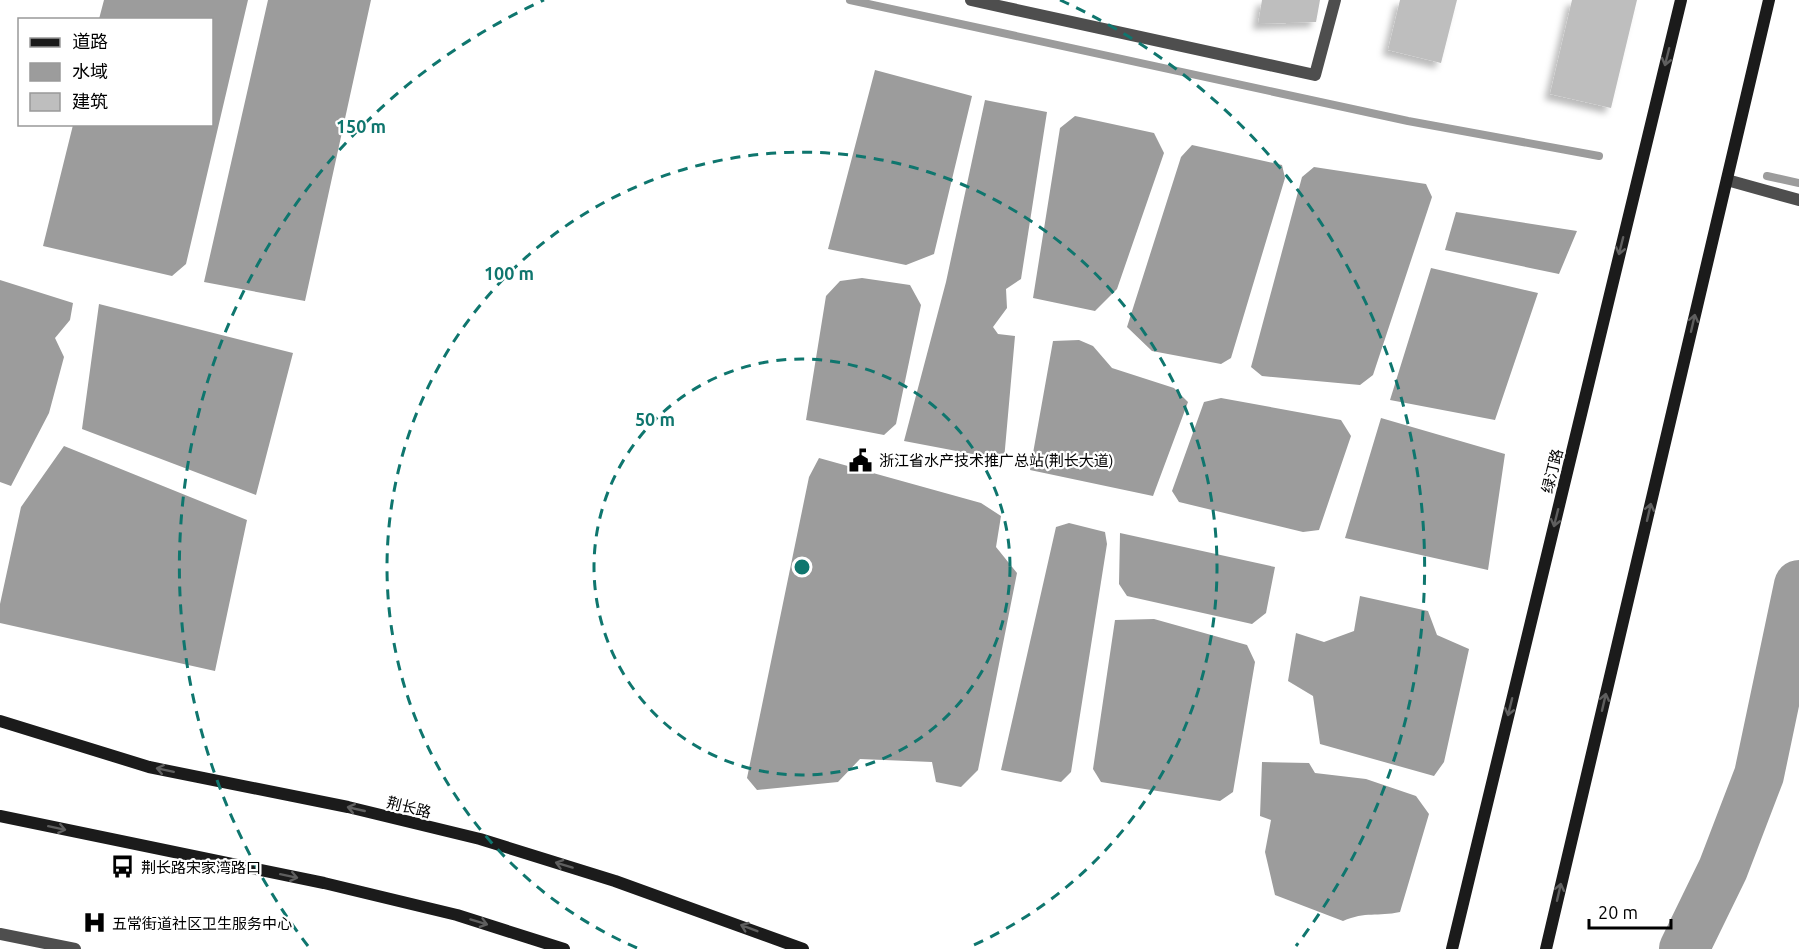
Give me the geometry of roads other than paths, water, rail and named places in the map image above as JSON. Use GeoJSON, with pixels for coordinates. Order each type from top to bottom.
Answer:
{"type":"FeatureCollection","features":[{"type":"Feature","properties":{"kind":"main road","name":"绿汀路"},"geometry":{"type":"LineString","coordinates":[[1452,949],[1681,0]]}},
{"type":"Feature","properties":{"kind":"main road"},"geometry":{"type":"LineString","coordinates":[[1546,949],[1769,0]]}},
{"type":"Feature","properties":{"kind":"main road","name":"荆长路"},"geometry":{"type":"LineString","coordinates":[[0,721],[149,767],[348,807],[480,839],[615,881],[803,949]]}},
{"type":"Feature","properties":{"kind":"main road"},"geometry":{"type":"LineString","coordinates":[[0,816],[324,884],[457,915],[564,949]]}},
{"type":"Feature","properties":{"kind":"street"},"geometry":{"type":"LineString","coordinates":[[971,0],[1315,75],[1335,0]]}},
{"type":"Feature","properties":{"kind":"street"},"geometry":{"type":"LineString","coordinates":[[1727,180],[1799,200]]}},
{"type":"Feature","properties":{"kind":"street"},"geometry":{"type":"LineString","coordinates":[[0,934],[75,949]]}},
{"type":"Feature","properties":{"kind":"water"},"geometry":{"type":"Polygon","coordinates":[[[104,0],[248,0],[186,264],[172,276],[43,246],[73,126],[213,126],[213,18],[99,18],[104,0]]]}},
{"type":"Feature","properties":{"kind":"water"},"geometry":{"type":"Polygon","coordinates":[[[268,0],[371,0],[305,301],[204,282],[268,0]]]}},
{"type":"Feature","properties":{"kind":"water"},"geometry":{"type":"Polygon","coordinates":[[[875,70],[972,96],[934,254],[906,265],[828,249],[875,70]]]}},
{"type":"Feature","properties":{"kind":"water"},"geometry":{"type":"Polygon","coordinates":[[[985,100],[1047,112],[1021,279],[1006,289],[1007,308],[993,327],[998,334],[1015,336],[1004,460],[904,441],[946,282],[985,100]]]}},
{"type":"Feature","properties":{"kind":"water"},"geometry":{"type":"Polygon","coordinates":[[[1075,116],[1154,133],[1164,153],[1117,289],[1095,311],[1033,298],[1060,128],[1075,116]]]}},
{"type":"Feature","properties":{"kind":"water"},"geometry":{"type":"Polygon","coordinates":[[[1192,145],[1282,165],[1285,178],[1231,358],[1221,364],[1152,351],[1127,327],[1181,157],[1192,145]]]}},
{"type":"Feature","properties":{"kind":"water"},"geometry":{"type":"Polygon","coordinates":[[[1314,167],[1426,184],[1432,197],[1373,375],[1360,385],[1262,376],[1251,367],[1302,177],[1314,167]]]}},
{"type":"Feature","properties":{"kind":"water"},"geometry":{"type":"Polygon","coordinates":[[[1456,212],[1577,231],[1559,274],[1445,250],[1456,212]]]}},
{"type":"Feature","properties":{"kind":"water"},"geometry":{"type":"Polygon","coordinates":[[[1431,268],[1538,293],[1495,420],[1390,400],[1431,268]]]}},
{"type":"Feature","properties":{"kind":"water"},"geometry":{"type":"Polygon","coordinates":[[[862,278],[910,285],[921,305],[896,424],[884,435],[806,420],[826,296],[840,281],[862,278]]]}},
{"type":"Feature","properties":{"kind":"water"},"geometry":{"type":"Polygon","coordinates":[[[0,280],[73,303],[70,320],[55,338],[64,357],[49,413],[11,486],[0,482],[0,280]]]}},
{"type":"Feature","properties":{"kind":"water"},"geometry":{"type":"Polygon","coordinates":[[[99,304],[293,353],[256,495],[82,429],[99,304]]]}},
{"type":"Feature","properties":{"kind":"water"},"geometry":{"type":"Polygon","coordinates":[[[1079,340],[1093,346],[1112,368],[1174,388],[1188,402],[1153,496],[1030,470],[1053,341],[1079,340]]]}},
{"type":"Feature","properties":{"kind":"water"},"geometry":{"type":"Polygon","coordinates":[[[1221,398],[1341,420],[1351,436],[1319,530],[1303,532],[1179,502],[1172,491],[1204,402],[1221,398]]]}},
{"type":"Feature","properties":{"kind":"water"},"geometry":{"type":"Polygon","coordinates":[[[1381,418],[1505,454],[1488,570],[1345,538],[1381,418]]]}},
{"type":"Feature","properties":{"kind":"water"},"geometry":{"type":"Polygon","coordinates":[[[64,446],[247,520],[215,671],[0,623],[0,604],[21,507],[64,446]]]}},
{"type":"Feature","properties":{"kind":"water"},"geometry":{"type":"Polygon","coordinates":[[[819,458],[981,503],[1001,516],[996,547],[1017,573],[978,770],[961,787],[936,782],[932,762],[860,759],[838,782],[757,790],[747,778],[809,477],[819,458]]]}},
{"type":"Feature","properties":{"kind":"water"},"geometry":{"type":"Polygon","coordinates":[[[1069,523],[1105,532],[1107,544],[1071,772],[1061,782],[1001,770],[1056,527],[1069,523]]]}},
{"type":"Feature","properties":{"kind":"water"},"geometry":{"type":"Polygon","coordinates":[[[1120,533],[1275,567],[1266,613],[1252,624],[1127,596],[1119,584],[1120,533]]]}},
{"type":"Feature","properties":{"kind":"water"},"geometry":{"type":"Polygon","coordinates":[[[1360,596],[1428,611],[1437,635],[1469,649],[1444,762],[1434,776],[1320,744],[1313,696],[1288,681],[1296,633],[1324,642],[1354,631],[1360,596]]]}},
{"type":"Feature","properties":{"kind":"water"},"geometry":{"type":"Polygon","coordinates":[[[1154,619],[1247,645],[1255,662],[1233,792],[1220,801],[1101,782],[1093,769],[1115,620],[1154,619]]]}},
{"type":"Feature","properties":{"kind":"water"},"geometry":{"type":"Polygon","coordinates":[[[1262,762],[1309,763],[1315,773],[1366,779],[1416,796],[1429,814],[1400,912],[1358,916],[1343,921],[1275,895],[1265,852],[1271,820],[1260,816],[1262,762]]]}},
{"type":"Feature","properties":{"kind":"waterway"},"geometry":{"type":"LineString","coordinates":[[850,0],[1408,121],[1599,156]]}},
{"type":"Feature","properties":{"kind":"waterway"},"geometry":{"type":"LineString","coordinates":[[1767,176],[1799,183]]}},
{"type":"Feature","properties":{"kind":"waterway"},"geometry":{"type":"LineString","coordinates":[[1684,949],[1723,869],[1759,775],[1799,585]]}},
{"type":"Feature","properties":{"kind":"place","name":"浙江省水产技术推广总站(荆长大道)"},"geometry":{"type":"Point","coordinates":[861,460]}},
{"type":"Feature","properties":{"kind":"place","name":"荆长路宋家湾路口"},"geometry":{"type":"Point","coordinates":[123,867]}},
{"type":"Feature","properties":{"kind":"place","name":"五常街道社区卫生服务中心"},"geometry":{"type":"Point","coordinates":[94,923]}}]}
